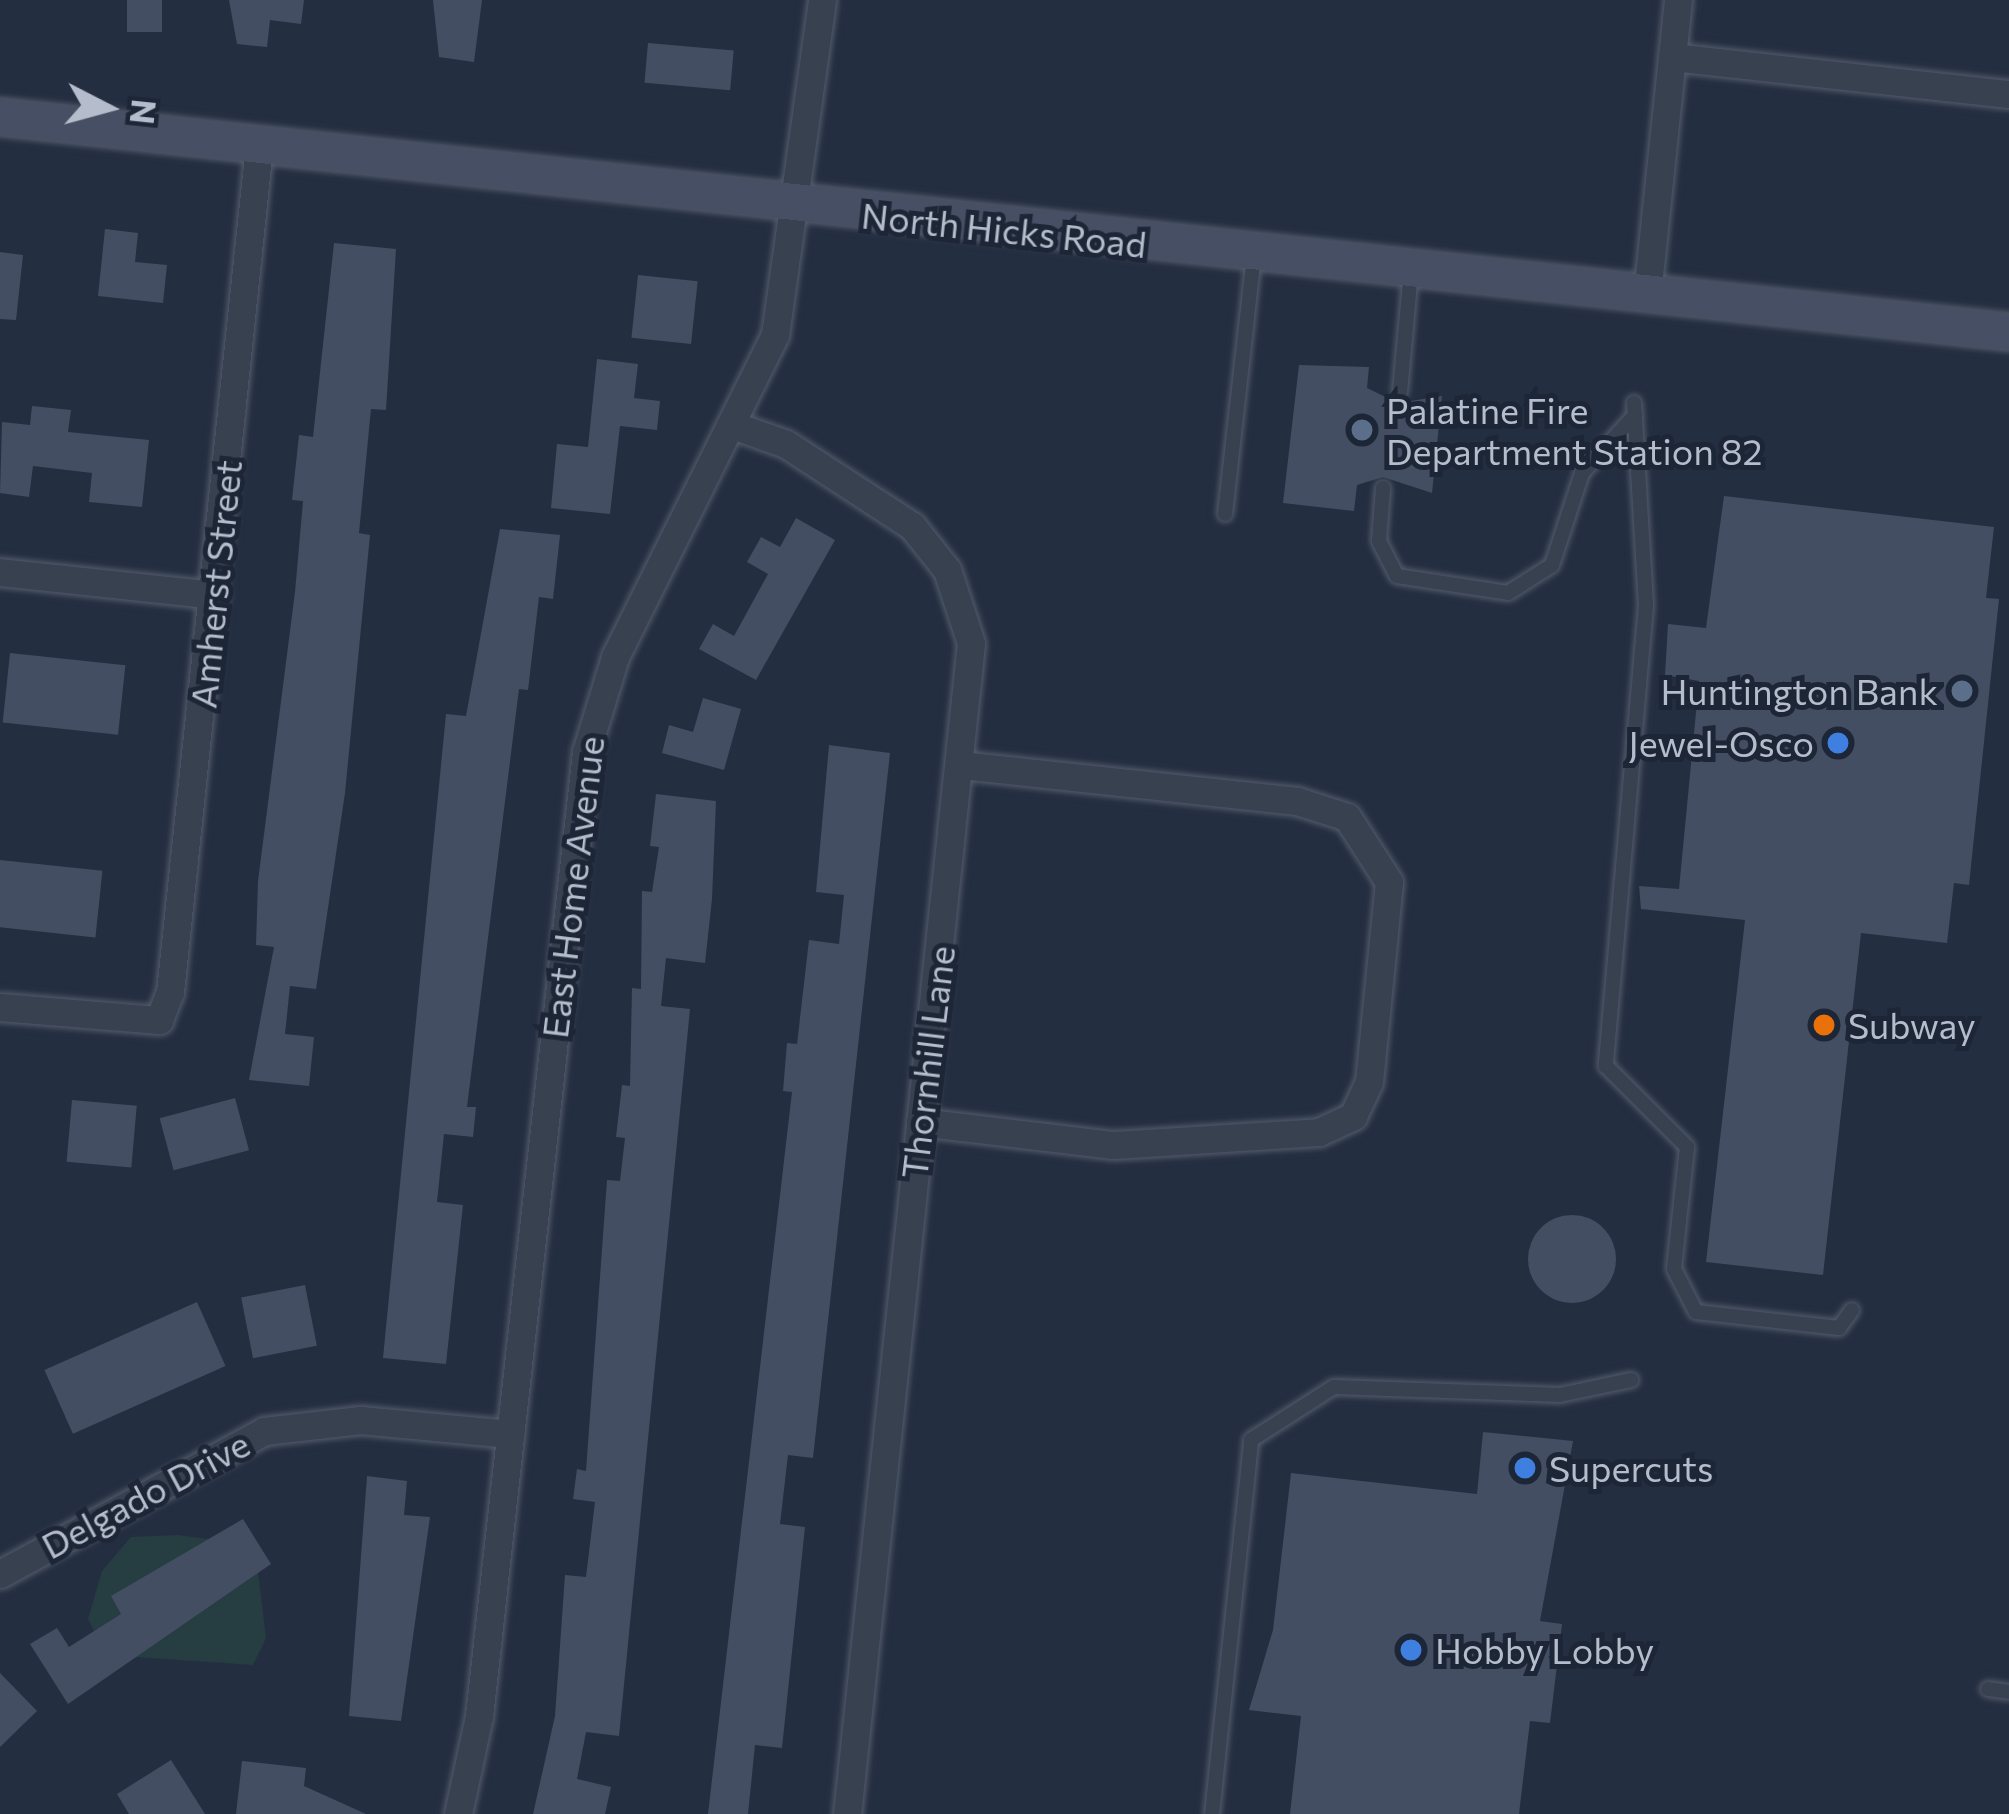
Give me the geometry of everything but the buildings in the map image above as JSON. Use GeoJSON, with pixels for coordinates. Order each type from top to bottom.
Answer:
{"type":"FeatureCollection","features":[{"type":"Feature","properties":{"kind":"main road","name":"North Hicks Road"},"geometry":{"type":"LineString","coordinates":[[0,117],[1254,256],[2009,332]]}},
{"type":"Feature","properties":{"kind":"street","name":"East Home Avenue"},"geometry":{"type":"LineString","coordinates":[[458,1814],[510,1434],[586,752],[615,657],[738,427],[775,335],[798,206],[822,0]]}},
{"type":"Feature","properties":{"kind":"street"},"geometry":{"type":"LineString","coordinates":[[1647,296],[1678,0]]}},
{"type":"Feature","properties":{"kind":"street"},"geometry":{"type":"LineString","coordinates":[[1672,57],[2009,94]]}},
{"type":"Feature","properties":{"kind":"street","name":"Amherst Street"},"geometry":{"type":"LineString","coordinates":[[0,1007],[160,1020],[214,595],[259,146]]}},
{"type":"Feature","properties":{"kind":"street","name":"Thornhill Lane"},"geometry":{"type":"LineString","coordinates":[[738,427],[889,506],[947,570],[971,643],[962,765],[847,1814]]}},
{"type":"Feature","properties":{"kind":"street"},"geometry":{"type":"LineString","coordinates":[[0,572],[214,595]]}},
{"type":"Feature","properties":{"kind":"street"},"geometry":{"type":"LineString","coordinates":[[920,1122],[1114,1145],[1319,1132],[1353,1115],[1370,1082],[1389,882],[1377,848],[1347,817],[1297,801],[962,765]]}},
{"type":"Feature","properties":{"kind":"street","name":"Delgado Drive"},"geometry":{"type":"LineString","coordinates":[[0,1574],[264,1431],[359,1420],[510,1434]]}},
{"type":"Feature","properties":{"kind":"lane"},"geometry":{"type":"LineString","coordinates":[[1225,514],[1254,256]]}},
{"type":"Feature","properties":{"kind":"lane"},"geometry":{"type":"LineString","coordinates":[[1400,392],[1411,272]]}},
{"type":"Feature","properties":{"kind":"lane"},"geometry":{"type":"LineString","coordinates":[[1383,488],[1379,541],[1397,576],[1508,593],[1552,565],[1582,473],[1634,409],[1646,605],[1606,1066],[1687,1148],[1674,1269],[1696,1312],[1839,1328],[1852,1310]]}},
{"type":"Feature","properties":{"kind":"lane"},"geometry":{"type":"LineString","coordinates":[[1212,1814],[1252,1440],[1334,1387],[1560,1396],[1631,1380]]}},
{"type":"Feature","properties":{"kind":"lane"},"geometry":{"type":"LineString","coordinates":[[1988,1689],[2009,1692]]}},
{"type":"Feature","properties":{"kind":"green space"},"geometry":{"type":"Polygon","coordinates":[[[178,1535],[229,1542],[258,1572],[266,1638],[253,1665],[106,1655],[88,1619],[102,1571],[131,1537],[178,1535]]]}},
{"type":"Feature","properties":{"kind":"place","name":"Palatine Fire Department Station 82"},"geometry":{"type":"Point","coordinates":[1362,430]}},
{"type":"Feature","properties":{"kind":"place","name":"Huntington Bank"},"geometry":{"type":"Point","coordinates":[1962,691]}},
{"type":"Feature","properties":{"kind":"place","name":"Jewel-Osco"},"geometry":{"type":"Point","coordinates":[1838,743]}},
{"type":"Feature","properties":{"kind":"place","name":"Subway"},"geometry":{"type":"Point","coordinates":[1824,1025]}},
{"type":"Feature","properties":{"kind":"place","name":"Supercuts"},"geometry":{"type":"Point","coordinates":[1525,1468]}},
{"type":"Feature","properties":{"kind":"place","name":"Hobby Lobby"},"geometry":{"type":"Point","coordinates":[1411,1650]}}]}
